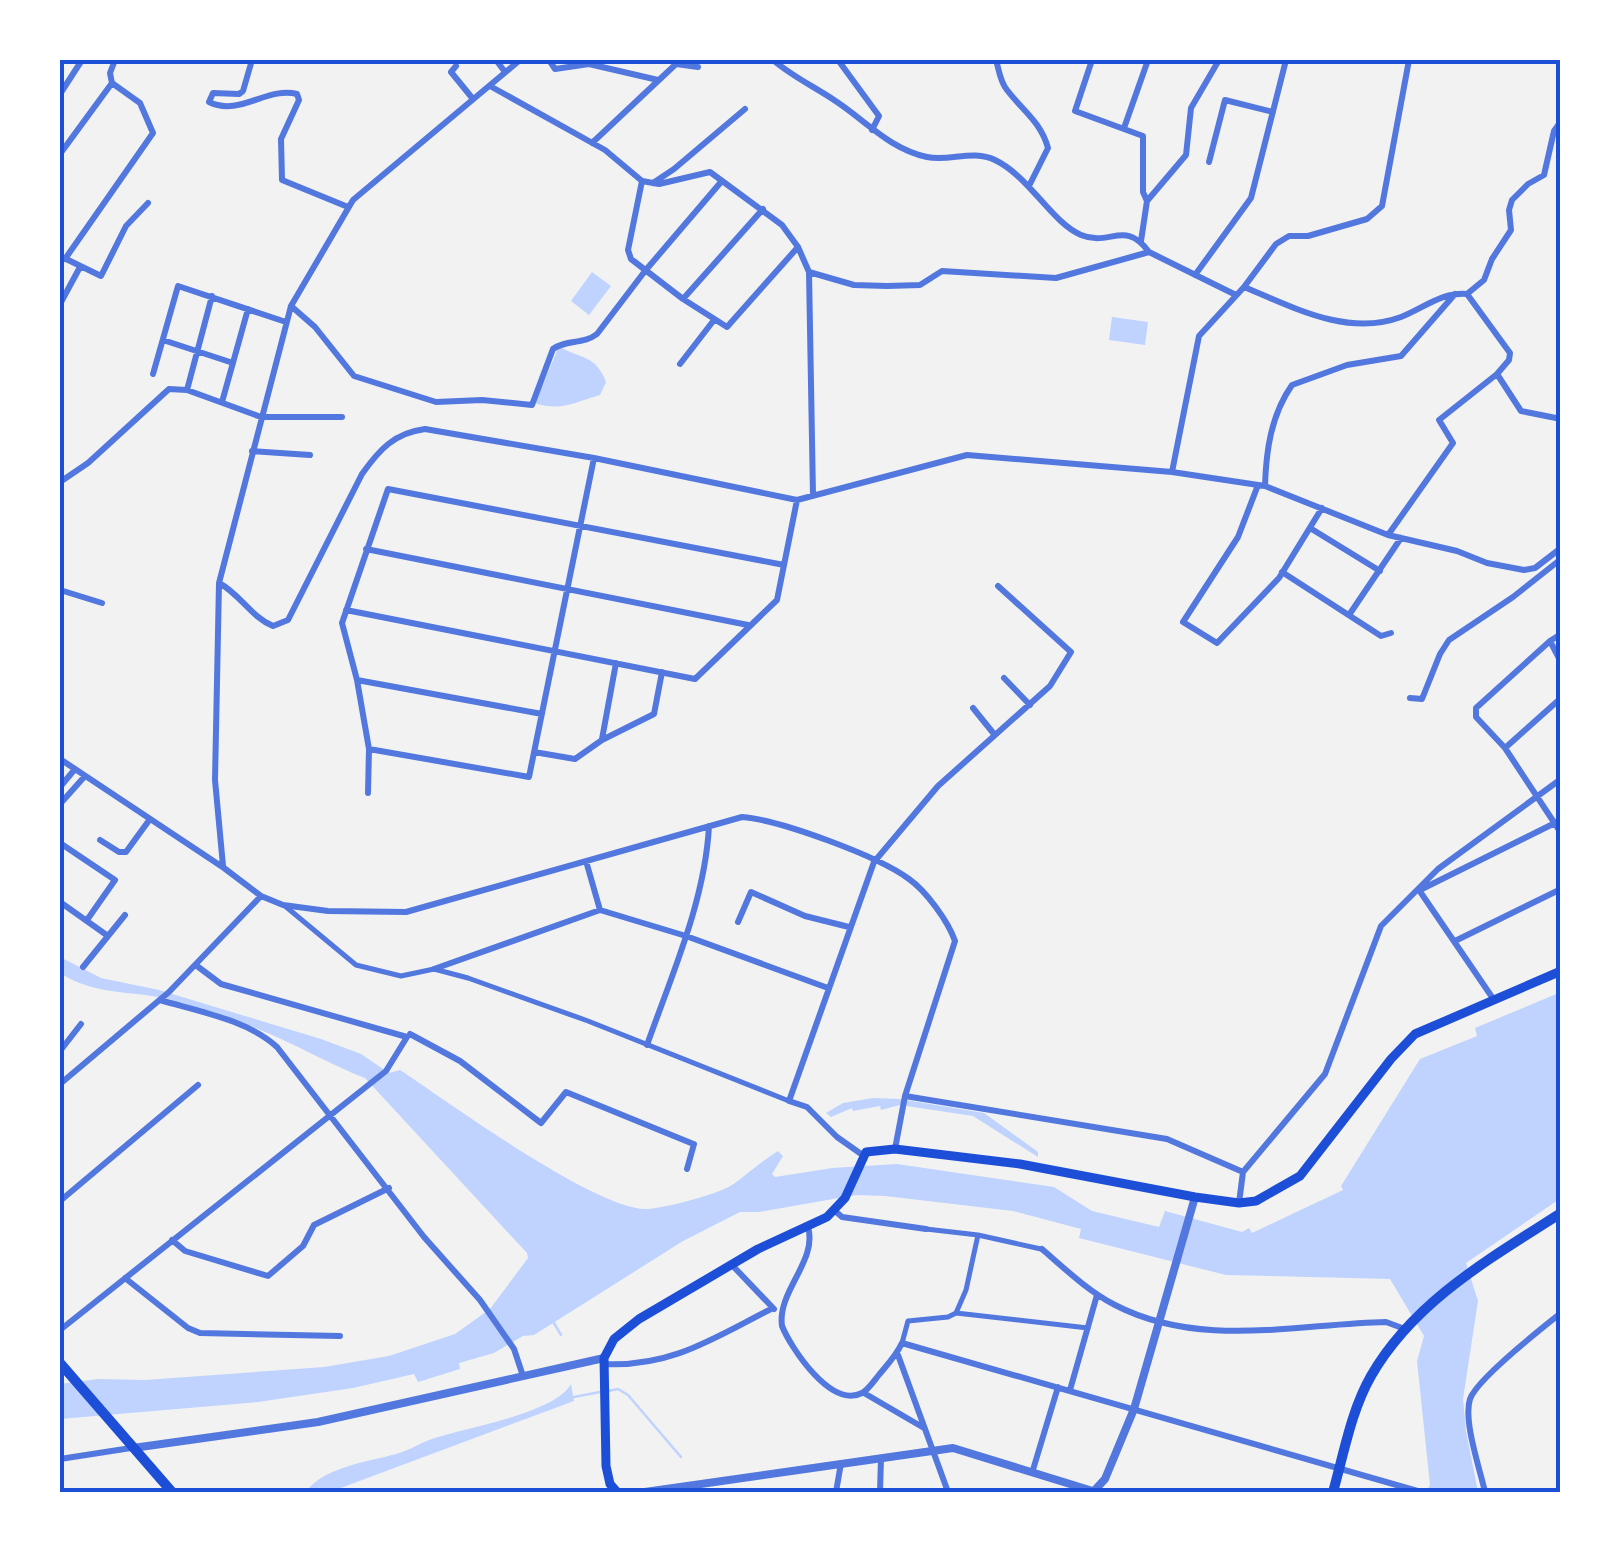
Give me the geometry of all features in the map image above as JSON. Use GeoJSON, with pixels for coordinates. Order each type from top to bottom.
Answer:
{"type":"FeatureCollection","features":[{"type":"Feature","properties":{"kind":"main road"},"geometry":{"type":"LineString","coordinates":[[616,1492],[606,1466],[605,1361],[614,1339],[758,1248],[808,1227],[834,1210],[845,1198],[862,1158],[876,1149],[1020,1164],[1239,1203],[1271,1195],[1300,1176],[1415,1034],[1561,971]]}},
{"type":"Feature","properties":{"kind":"main road"},"geometry":{"type":"LineString","coordinates":[[1333,1492],[1358,1406],[1372,1374],[1410,1326],[1468,1273],[1561,1213]]}},
{"type":"Feature","properties":{"kind":"main road"},"geometry":{"type":"LineString","coordinates":[[60,1363],[172,1492]]}},
{"type":"Feature","properties":{"kind":"street"},"geometry":{"type":"LineString","coordinates":[[60,94],[82,60]]}},
{"type":"Feature","properties":{"kind":"street"},"geometry":{"type":"LineString","coordinates":[[115,60],[110,73],[112,84],[140,104],[153,133],[62,258],[100,276],[118,238],[148,202]]}},
{"type":"Feature","properties":{"kind":"street"},"geometry":{"type":"LineString","coordinates":[[252,60],[243,91],[213,92],[210,102],[219,107],[233,106],[284,92],[297,94],[299,100],[281,139],[282,180],[348,207]]}},
{"type":"Feature","properties":{"kind":"street"},"geometry":{"type":"LineString","coordinates":[[496,60],[505,72]]}},
{"type":"Feature","properties":{"kind":"street"},"geometry":{"type":"LineString","coordinates":[[224,868],[215,780],[218,583],[291,306],[348,207],[368,185],[520,60]]}},
{"type":"Feature","properties":{"kind":"street"},"geometry":{"type":"LineString","coordinates":[[550,60],[555,69],[589,64],[658,80]]}},
{"type":"Feature","properties":{"kind":"street"},"geometry":{"type":"LineString","coordinates":[[773,60],[872,130],[928,157],[960,154],[992,158],[1030,184],[1070,228],[1082,235],[1103,240],[1125,234],[1141,242],[1148,252],[1236,296]]}},
{"type":"Feature","properties":{"kind":"street"},"geometry":{"type":"LineString","coordinates":[[838,60],[879,116],[872,130]]}},
{"type":"Feature","properties":{"kind":"street"},"geometry":{"type":"LineString","coordinates":[[996,60],[1004,88],[1040,125],[1046,140],[1048,148],[1030,184]]}},
{"type":"Feature","properties":{"kind":"street"},"geometry":{"type":"LineString","coordinates":[[1092,60],[1075,111],[1143,136],[1146,201],[1141,242]]}},
{"type":"Feature","properties":{"kind":"street"},"geometry":{"type":"LineString","coordinates":[[1124,128],[1148,60]]}},
{"type":"Feature","properties":{"kind":"street"},"geometry":{"type":"LineString","coordinates":[[1146,201],[1186,155],[1192,108],[1219,60]]}},
{"type":"Feature","properties":{"kind":"street"},"geometry":{"type":"LineString","coordinates":[[1195,275],[1251,198],[1286,60]]}},
{"type":"Feature","properties":{"kind":"street"},"geometry":{"type":"LineString","coordinates":[[1172,472],[1199,336],[1276,244],[1289,236],[1308,236],[1376,214],[1382,206],[1409,60]]}},
{"type":"Feature","properties":{"kind":"street"},"geometry":{"type":"LineString","coordinates":[[592,143],[676,64],[698,66]]}},
{"type":"Feature","properties":{"kind":"street"},"geometry":{"type":"LineString","coordinates":[[456,66],[450,72],[472,99]]}},
{"type":"Feature","properties":{"kind":"street"},"geometry":{"type":"LineString","coordinates":[[60,154],[112,84]]}},
{"type":"Feature","properties":{"kind":"street"},"geometry":{"type":"LineString","coordinates":[[490,86],[592,143],[642,181],[652,184],[710,172],[791,234],[809,272],[814,496]]}},
{"type":"Feature","properties":{"kind":"street"},"geometry":{"type":"LineString","coordinates":[[1209,162],[1225,100],[1273,112]]}},
{"type":"Feature","properties":{"kind":"street"},"geometry":{"type":"LineString","coordinates":[[652,184],[745,109]]}},
{"type":"Feature","properties":{"kind":"street"},"geometry":{"type":"LineString","coordinates":[[1244,286],[1314,316],[1358,323],[1402,317],[1437,299],[1467,294],[1484,280],[1511,230],[1512,200],[1544,175],[1554,131],[1561,121]]}},
{"type":"Feature","properties":{"kind":"street"},"geometry":{"type":"LineString","coordinates":[[642,181],[628,250],[631,258],[714,320],[731,326],[798,246]]}},
{"type":"Feature","properties":{"kind":"street"},"geometry":{"type":"LineString","coordinates":[[291,306],[314,327],[354,376],[436,402],[482,400],[532,405],[553,349],[593,338],[721,182]]}},
{"type":"Feature","properties":{"kind":"street"},"geometry":{"type":"LineString","coordinates":[[683,299],[763,209]]}},
{"type":"Feature","properties":{"kind":"street"},"geometry":{"type":"LineString","coordinates":[[809,272],[854,285],[887,286],[920,285],[942,272],[1056,278],[1148,252]]}},
{"type":"Feature","properties":{"kind":"street"},"geometry":{"type":"LineString","coordinates":[[60,304],[80,267]]}},
{"type":"Feature","properties":{"kind":"street"},"geometry":{"type":"LineString","coordinates":[[153,374],[178,286],[286,322]]}},
{"type":"Feature","properties":{"kind":"street"},"geometry":{"type":"LineString","coordinates":[[1322,508],[1282,572],[1218,643],[1183,622],[1238,537],[1261,485],[1270,438],[1292,385],[1347,365],[1401,356],[1455,294]]}},
{"type":"Feature","properties":{"kind":"street"},"geometry":{"type":"LineString","coordinates":[[1388,535],[1453,443],[1440,420],[1509,360],[1510,352],[1467,294]]}},
{"type":"Feature","properties":{"kind":"street"},"geometry":{"type":"LineString","coordinates":[[186,390],[212,296]]}},
{"type":"Feature","properties":{"kind":"street"},"geometry":{"type":"LineString","coordinates":[[222,402],[248,309]]}},
{"type":"Feature","properties":{"kind":"street"},"geometry":{"type":"LineString","coordinates":[[680,364],[714,320]]}},
{"type":"Feature","properties":{"kind":"street"},"geometry":{"type":"LineString","coordinates":[[164,340],[233,363]]}},
{"type":"Feature","properties":{"kind":"street"},"geometry":{"type":"LineString","coordinates":[[1497,374],[1521,410],[1561,419]]}},
{"type":"Feature","properties":{"kind":"street"},"geometry":{"type":"LineString","coordinates":[[60,482],[88,462],[169,388],[186,390],[261,416],[342,417]]}},
{"type":"Feature","properties":{"kind":"street"},"geometry":{"type":"LineString","coordinates":[[218,583],[233,590],[260,620],[273,626],[288,620],[362,474],[386,444],[411,431],[438,429],[797,500],[966,455],[1172,472],[1261,485],[1388,535],[1457,551],[1486,563],[1524,570],[1534,568],[1561,548]]}},
{"type":"Feature","properties":{"kind":"street"},"geometry":{"type":"LineString","coordinates":[[252,450],[310,456]]}},
{"type":"Feature","properties":{"kind":"street"},"geometry":{"type":"LineString","coordinates":[[369,749],[529,776],[594,458]]}},
{"type":"Feature","properties":{"kind":"street"},"geometry":{"type":"LineString","coordinates":[[368,793],[369,749],[342,623],[388,489],[784,564]]}},
{"type":"Feature","properties":{"kind":"street"},"geometry":{"type":"LineString","coordinates":[[346,610],[695,679],[777,600],[797,500]]}},
{"type":"Feature","properties":{"kind":"street"},"geometry":{"type":"LineString","coordinates":[[1310,528],[1380,571]]}},
{"type":"Feature","properties":{"kind":"street"},"geometry":{"type":"LineString","coordinates":[[1349,615],[1401,538]]}},
{"type":"Feature","properties":{"kind":"street"},"geometry":{"type":"LineString","coordinates":[[366,549],[750,625]]}},
{"type":"Feature","properties":{"kind":"street"},"geometry":{"type":"LineString","coordinates":[[1410,698],[1422,699],[1440,654],[1450,640],[1561,559]]}},
{"type":"Feature","properties":{"kind":"street"},"geometry":{"type":"LineString","coordinates":[[1282,572],[1381,636],[1391,633]]}},
{"type":"Feature","properties":{"kind":"street"},"geometry":{"type":"LineString","coordinates":[[790,1101],[874,862],[938,786],[1050,686],[1071,652],[998,586]]}},
{"type":"Feature","properties":{"kind":"street"},"geometry":{"type":"LineString","coordinates":[[61,593],[102,604]]}},
{"type":"Feature","properties":{"kind":"street"},"geometry":{"type":"LineString","coordinates":[[1561,634],[1476,708],[1476,716],[1505,748],[1536,796],[1558,821],[1561,833]]}},
{"type":"Feature","properties":{"kind":"street"},"geometry":{"type":"LineString","coordinates":[[1550,640],[1561,662]]}},
{"type":"Feature","properties":{"kind":"street"},"geometry":{"type":"LineString","coordinates":[[602,740],[616,663]]}},
{"type":"Feature","properties":{"kind":"street"},"geometry":{"type":"LineString","coordinates":[[534,752],[575,759],[602,740],[654,714],[662,672]]}},
{"type":"Feature","properties":{"kind":"street"},"geometry":{"type":"LineString","coordinates":[[1004,678],[1030,705]]}},
{"type":"Feature","properties":{"kind":"street"},"geometry":{"type":"LineString","coordinates":[[357,680],[542,714]]}},
{"type":"Feature","properties":{"kind":"street"},"geometry":{"type":"LineString","coordinates":[[1505,748],[1561,698]]}},
{"type":"Feature","properties":{"kind":"street"},"geometry":{"type":"LineString","coordinates":[[973,708],[994,734]]}},
{"type":"Feature","properties":{"kind":"street"},"geometry":{"type":"LineString","coordinates":[[60,759],[260,896],[283,905],[328,911],[406,912],[742,817],[793,827],[874,862],[910,879],[955,941],[905,1096],[895,1148]]}},
{"type":"Feature","properties":{"kind":"street"},"geometry":{"type":"LineString","coordinates":[[60,787],[75,770]]}},
{"type":"Feature","properties":{"kind":"street"},"geometry":{"type":"LineString","coordinates":[[60,804],[84,776]]}},
{"type":"Feature","properties":{"kind":"street"},"geometry":{"type":"LineString","coordinates":[[1239,1203],[1242,1172],[1325,1074],[1381,926],[1438,869],[1561,778]]}},
{"type":"Feature","properties":{"kind":"street"},"geometry":{"type":"LineString","coordinates":[[100,840],[126,852],[150,819]]}},
{"type":"Feature","properties":{"kind":"street"},"geometry":{"type":"LineString","coordinates":[[1419,890],[1558,821]]}},
{"type":"Feature","properties":{"kind":"street"},"geometry":{"type":"LineString","coordinates":[[647,1044],[686,936],[703,875],[709,826]]}},
{"type":"Feature","properties":{"kind":"street"},"geometry":{"type":"LineString","coordinates":[[60,843],[115,880],[87,920]]}},
{"type":"Feature","properties":{"kind":"street"},"geometry":{"type":"LineString","coordinates":[[586,861],[600,910]]}},
{"type":"Feature","properties":{"kind":"street"},"geometry":{"type":"LineString","coordinates":[[1419,890],[1494,1000]]}},
{"type":"Feature","properties":{"kind":"street"},"geometry":{"type":"LineString","coordinates":[[1455,941],[1561,890]]}},
{"type":"Feature","properties":{"kind":"street"},"geometry":{"type":"LineString","coordinates":[[738,922],[751,892],[806,916],[849,927]]}},
{"type":"Feature","properties":{"kind":"street"},"geometry":{"type":"LineString","coordinates":[[60,1084],[197,966],[260,896]]}},
{"type":"Feature","properties":{"kind":"street"},"geometry":{"type":"LineString","coordinates":[[60,902],[108,936]]}},
{"type":"Feature","properties":{"kind":"street"},"geometry":{"type":"LineString","coordinates":[[283,905],[356,965],[401,976],[434,969],[600,910],[686,936],[828,988]]}},
{"type":"Feature","properties":{"kind":"street"},"geometry":{"type":"LineString","coordinates":[[83,967],[124,915]]}},
{"type":"Feature","properties":{"kind":"street"},"geometry":{"type":"LineString","coordinates":[[60,1330],[393,1064],[407,1037],[221,984],[197,966]]}},
{"type":"Feature","properties":{"kind":"street"},"geometry":{"type":"LineString","coordinates":[[434,969],[588,1020],[807,1107],[862,1158]]}},
{"type":"Feature","properties":{"kind":"street"},"geometry":{"type":"LineString","coordinates":[[160,1000],[265,1036],[277,1047],[328,1117],[480,1300],[514,1348],[524,1377]]}},
{"type":"Feature","properties":{"kind":"street"},"geometry":{"type":"LineString","coordinates":[[60,1051],[81,1024]]}},
{"type":"Feature","properties":{"kind":"street"},"geometry":{"type":"LineString","coordinates":[[410,1034],[460,1061],[541,1123],[566,1092],[691,1142],[694,1144],[687,1169]]}},
{"type":"Feature","properties":{"kind":"street"},"geometry":{"type":"LineString","coordinates":[[60,1201],[198,1085]]}},
{"type":"Feature","properties":{"kind":"street"},"geometry":{"type":"LineString","coordinates":[[905,1096],[1168,1140],[1242,1172]]}},
{"type":"Feature","properties":{"kind":"street"},"geometry":{"type":"LineString","coordinates":[[172,1240],[185,1251],[268,1276],[303,1246],[314,1225],[389,1188]]}},
{"type":"Feature","properties":{"kind":"street"},"geometry":{"type":"LineString","coordinates":[[645,1492],[953,1448],[1094,1492],[1105,1479],[1134,1409],[1194,1196]]}},
{"type":"Feature","properties":{"kind":"street"},"geometry":{"type":"LineString","coordinates":[[834,1210],[842,1218],[978,1235],[1042,1249],[1098,1295],[1160,1323],[1238,1332],[1363,1322],[1410,1326]]}},
{"type":"Feature","properties":{"kind":"street"},"geometry":{"type":"LineString","coordinates":[[781,1318],[810,1244],[808,1227]]}},
{"type":"Feature","properties":{"kind":"street"},"geometry":{"type":"LineString","coordinates":[[956,1313],[966,1290],[978,1235]]}},
{"type":"Feature","properties":{"kind":"street"},"geometry":{"type":"LineString","coordinates":[[731,1264],[781,1318],[786,1338],[825,1386],[850,1395],[864,1393],[925,1428]]}},
{"type":"Feature","properties":{"kind":"street"},"geometry":{"type":"LineString","coordinates":[[124,1278],[188,1328],[200,1332],[340,1336]]}},
{"type":"Feature","properties":{"kind":"street"},"geometry":{"type":"LineString","coordinates":[[1070,1390],[1098,1295]]}},
{"type":"Feature","properties":{"kind":"street"},"geometry":{"type":"LineString","coordinates":[[60,1459],[318,1422],[605,1361],[627,1365],[682,1355],[773,1308]]}},
{"type":"Feature","properties":{"kind":"street"},"geometry":{"type":"LineString","coordinates":[[864,1393],[898,1354],[908,1321],[956,1313],[1088,1328]]}},
{"type":"Feature","properties":{"kind":"street"},"geometry":{"type":"LineString","coordinates":[[1484,1492],[1469,1418],[1472,1396],[1561,1313]]}},
{"type":"Feature","properties":{"kind":"street"},"geometry":{"type":"LineString","coordinates":[[902,1343],[1418,1491]]}},
{"type":"Feature","properties":{"kind":"street"},"geometry":{"type":"LineString","coordinates":[[898,1354],[948,1492]]}},
{"type":"Feature","properties":{"kind":"street"},"geometry":{"type":"LineString","coordinates":[[1032,1473],[1058,1386]]}},
{"type":"Feature","properties":{"kind":"street"},"geometry":{"type":"LineString","coordinates":[[880,1492],[881,1458]]}},
{"type":"Feature","properties":{"kind":"street"},"geometry":{"type":"LineString","coordinates":[[836,1492],[841,1464]]}},
{"type":"Feature","properties":{"kind":"street"},"geometry":{"type":"LineString","coordinates":[[694,1484],[701,1492]]}},
{"type":"Feature","properties":{"kind":"water"},"geometry":{"type":"Polygon","coordinates":[[[592,272],[611,286],[589,315],[571,301],[592,272]]]}},
{"type":"Feature","properties":{"kind":"water"},"geometry":{"type":"Polygon","coordinates":[[[1112,317],[1148,322],[1145,345],[1109,340],[1112,317]]]}},
{"type":"Feature","properties":{"kind":"water"},"geometry":{"type":"Polygon","coordinates":[[[559,346],[597,366],[606,382],[600,395],[560,406],[535,403],[559,346]]]}},
{"type":"Feature","properties":{"kind":"water"},"geometry":{"type":"Polygon","coordinates":[[[60,957],[101,978],[159,990],[321,1039],[361,1054],[389,1073],[400,1070],[522,1152],[624,1205],[655,1208],[718,1192],[778,1151],[783,1156],[772,1174],[775,1177],[897,1164],[1054,1187],[1092,1211],[1159,1227],[1165,1211],[1242,1232],[1249,1228],[1252,1233],[1343,1190],[1341,1186],[1420,1059],[1477,1036],[1475,1028],[1561,992],[1561,1198],[1466,1263],[1478,1301],[1463,1399],[1478,1492],[1426,1492],[1430,1485],[1417,1361],[1424,1336],[1390,1279],[1226,1275],[1079,1238],[1081,1229],[1013,1211],[885,1196],[856,1195],[740,1212],[683,1241],[534,1335],[459,1363],[460,1369],[418,1382],[414,1374],[353,1388],[258,1402],[60,1419],[60,1384],[324,1367],[389,1356],[455,1334],[490,1309],[528,1258],[365,1078],[218,1015],[164,998],[104,990],[74,981],[60,973],[60,957]]]}},
{"type":"Feature","properties":{"kind":"water"},"geometry":{"type":"Polygon","coordinates":[[[873,1098],[984,1113],[1038,1152],[1038,1157],[973,1116],[900,1105],[881,1110],[880,1106],[853,1111],[852,1108],[831,1117],[826,1113],[843,1103],[873,1098]]]}},
{"type":"Feature","properties":{"kind":"water"},"geometry":{"type":"Polygon","coordinates":[[[571,1384],[574,1401],[330,1492],[305,1492],[324,1476],[347,1467],[530,1411],[562,1394],[571,1384]]]}},
{"type":"Feature","properties":{"kind":"waterway"},"geometry":{"type":"LineString","coordinates":[[554,1323],[561,1335]]}},
{"type":"Feature","properties":{"kind":"waterway"},"geometry":{"type":"LineString","coordinates":[[608,1391],[618,1389],[628,1395],[681,1457]]}},
{"type":"Feature","properties":{"kind":"waterway"},"geometry":{"type":"LineString","coordinates":[[574,1397],[600,1392]]}}]}
